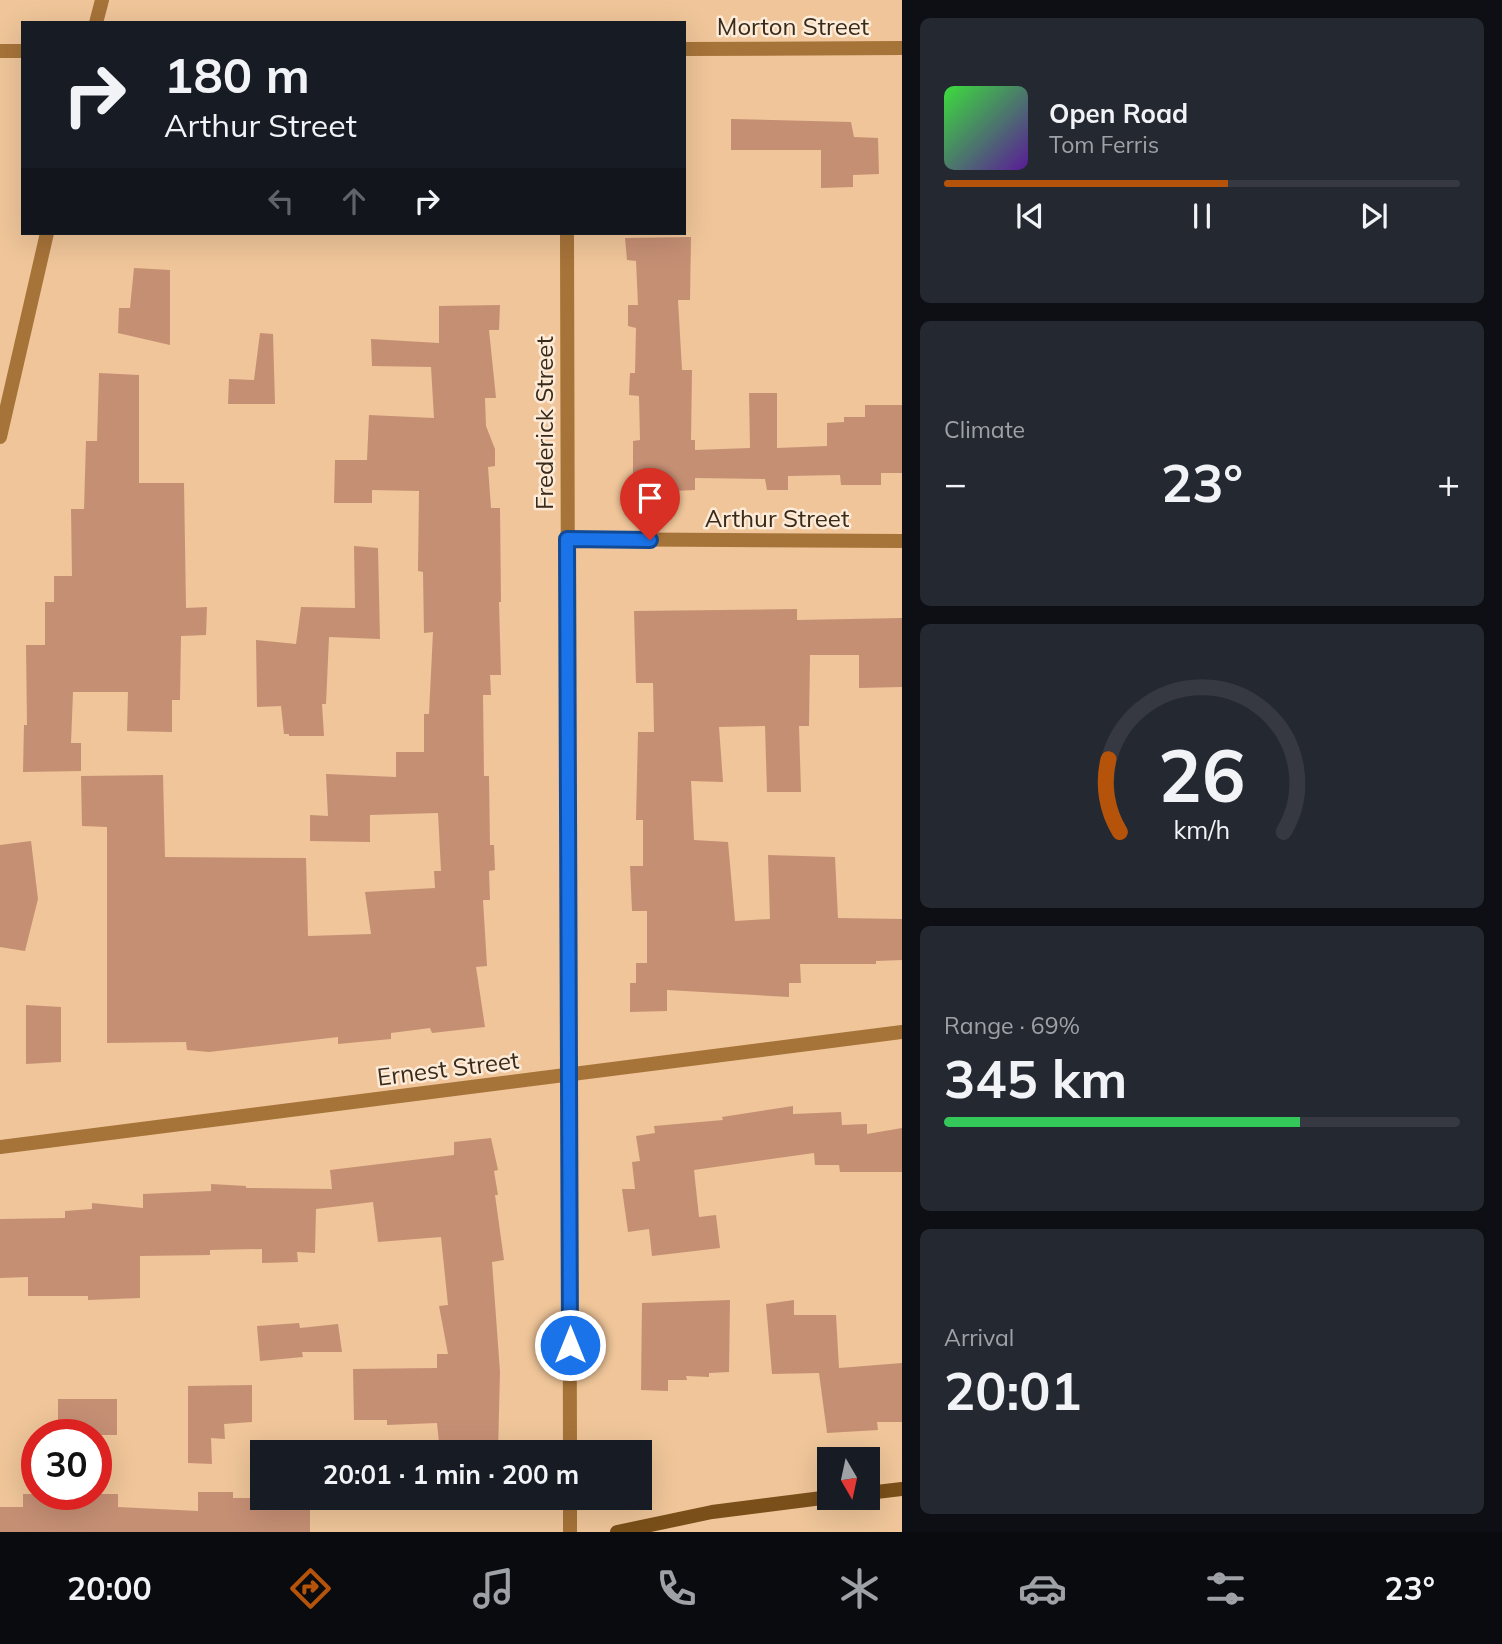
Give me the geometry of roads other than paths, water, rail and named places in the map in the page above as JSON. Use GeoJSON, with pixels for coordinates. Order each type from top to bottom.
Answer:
{"type":"FeatureCollection","features":[{"type":"Feature","properties":{"kind":"main road"},"geometry":{"type":"LineString","coordinates":[[880,1492],[902,1489]]}},
{"type":"Feature","properties":{"kind":"main road"},"geometry":{"type":"LineString","coordinates":[[617,1532],[712,1512],[817,1499]]}},
{"type":"Feature","properties":{"kind":"street"},"geometry":{"type":"LineString","coordinates":[[97,21],[102,0]]}},
{"type":"Feature","properties":{"kind":"street","name":"Morton Street"},"geometry":{"type":"LineString","coordinates":[[686,49],[902,48]]}},
{"type":"Feature","properties":{"kind":"street"},"geometry":{"type":"LineString","coordinates":[[0,51],[21,51]]}},
{"type":"Feature","properties":{"kind":"street"},"geometry":{"type":"LineString","coordinates":[[0,437],[47,235]]}},
{"type":"Feature","properties":{"kind":"street","name":"Frederick Street"},"geometry":{"type":"LineString","coordinates":[[566,235],[570,1440]]}},
{"type":"Feature","properties":{"kind":"street","name":"Arthur Street"},"geometry":{"type":"LineString","coordinates":[[567,539],[902,541]]}},
{"type":"Feature","properties":{"kind":"street","name":"Ernest Street"},"geometry":{"type":"LineString","coordinates":[[0,1147],[902,1032]]}},
{"type":"Feature","properties":{"kind":"street"},"geometry":{"type":"LineString","coordinates":[[570,1510],[570,1532]]}}]}
